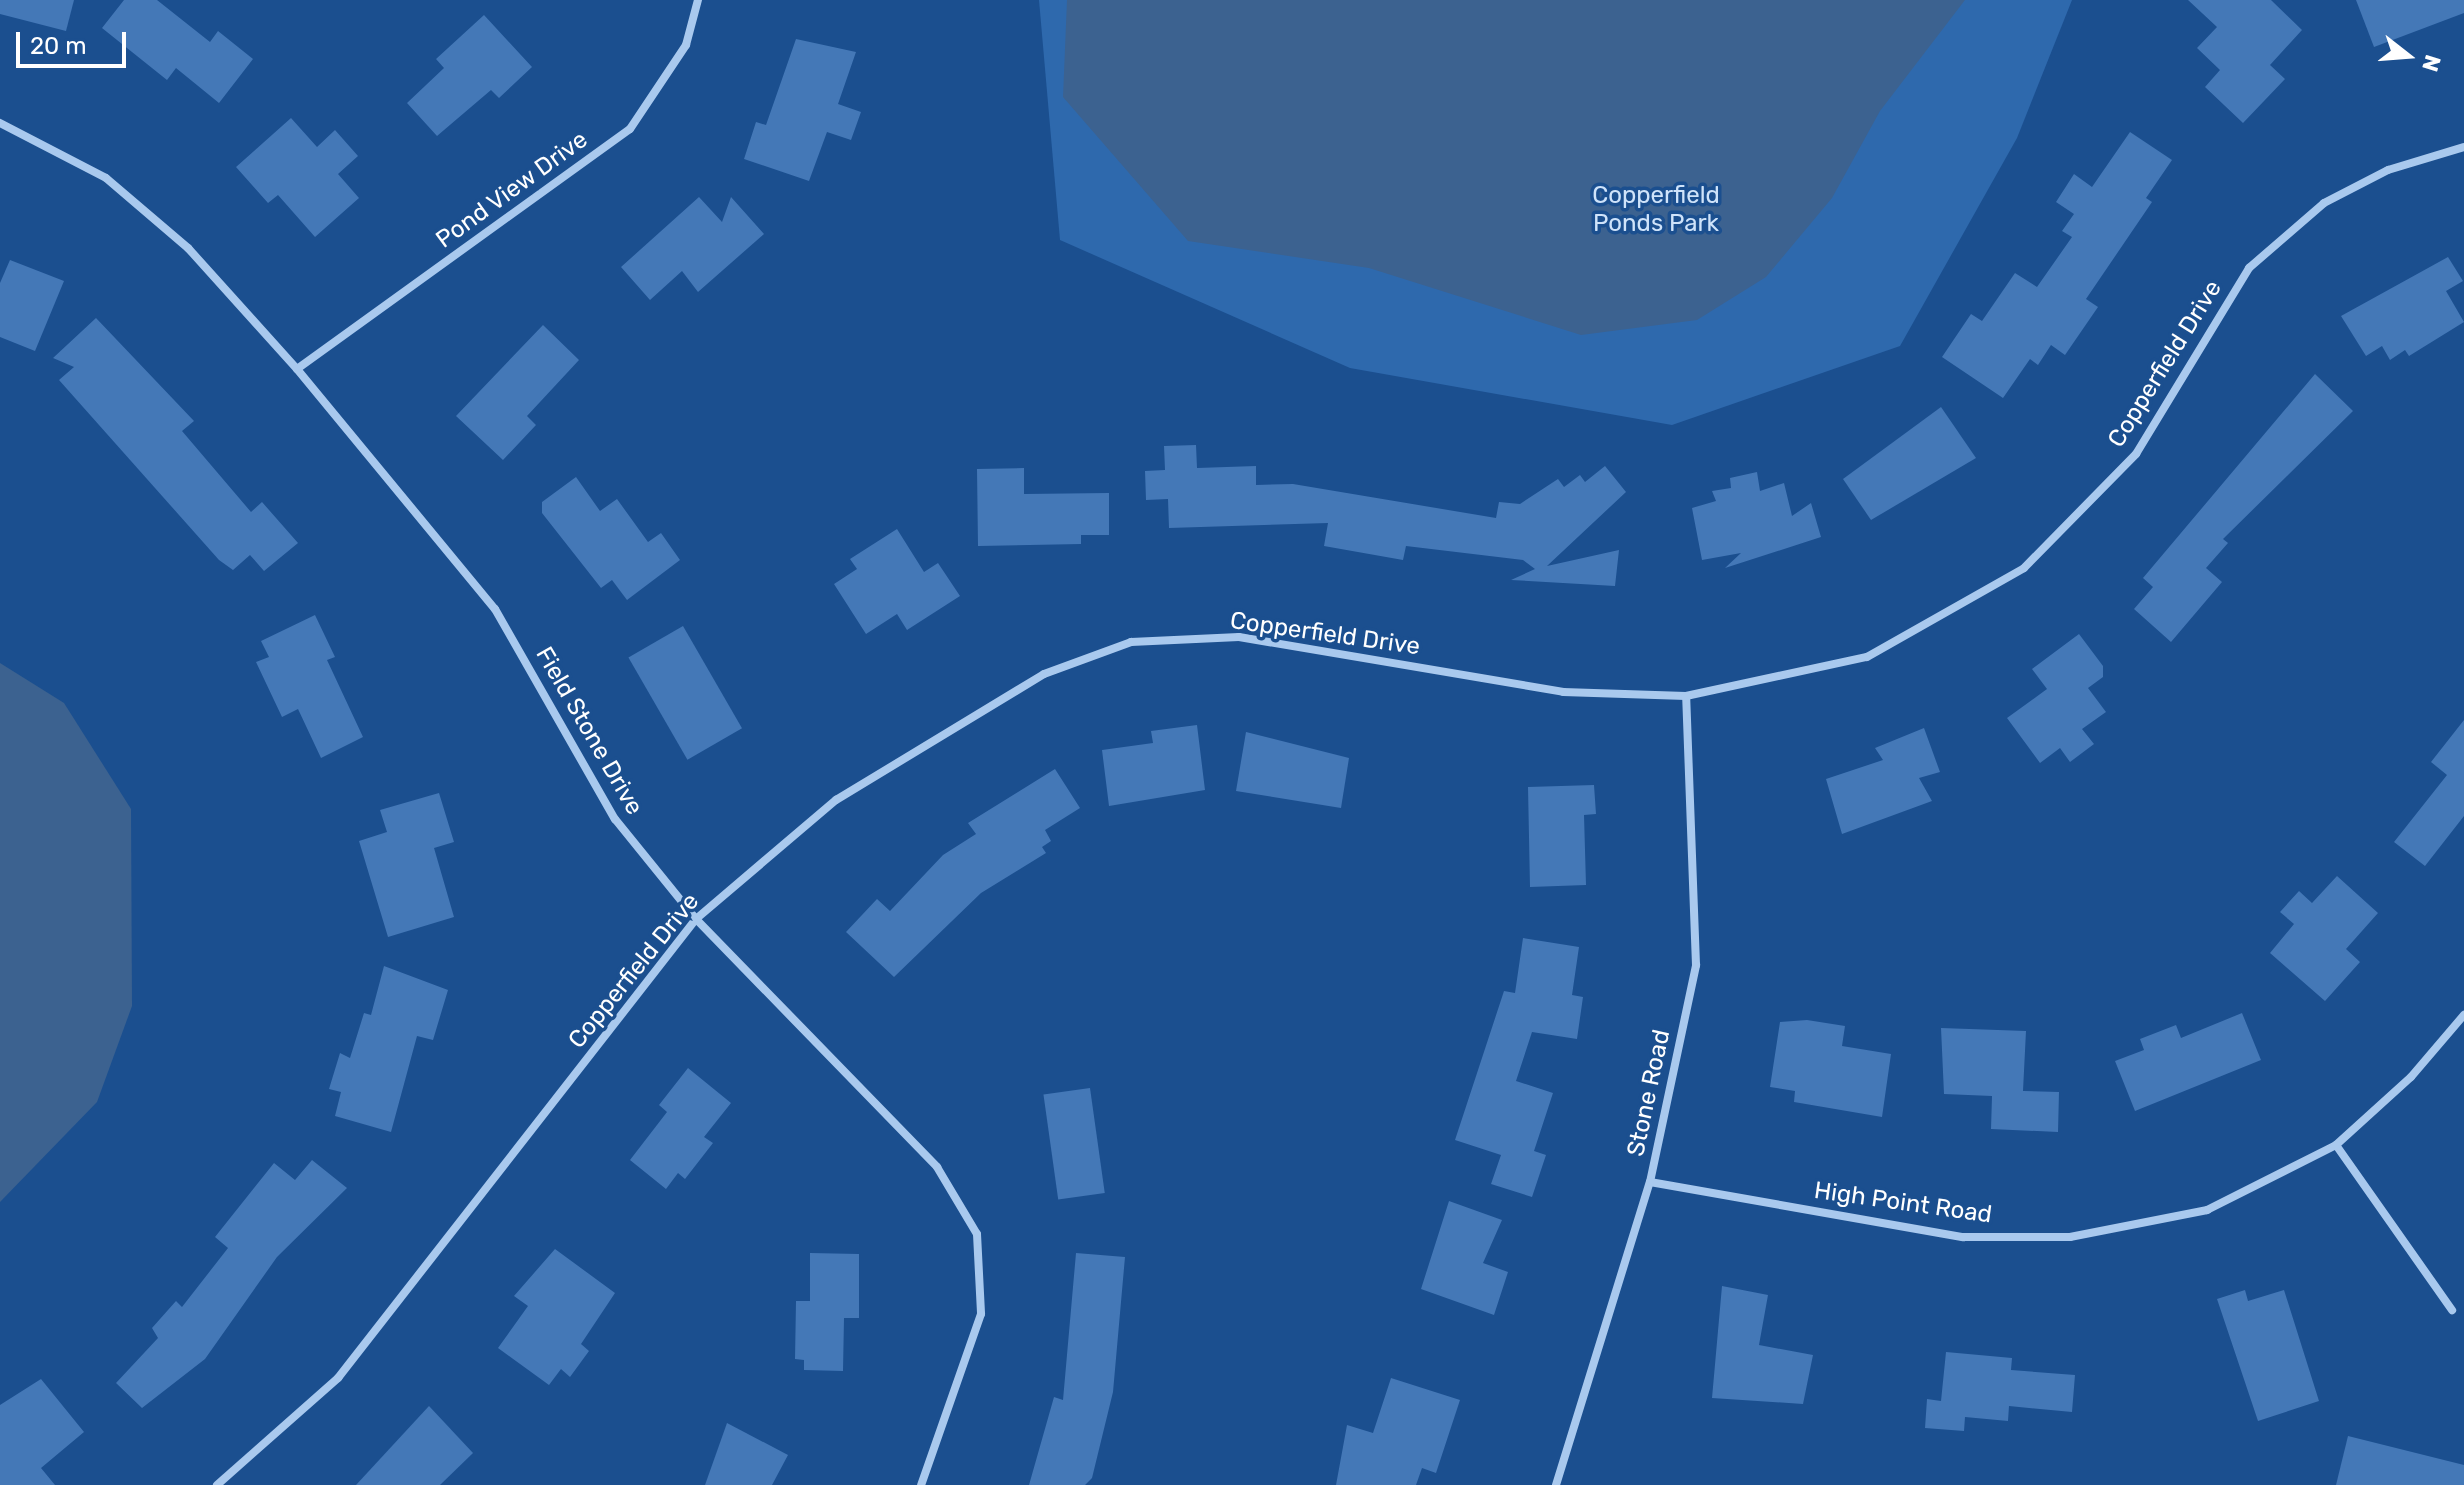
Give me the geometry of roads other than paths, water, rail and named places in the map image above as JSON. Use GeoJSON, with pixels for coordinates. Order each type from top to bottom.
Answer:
{"type":"FeatureCollection","features":[{"type":"Feature","properties":{"kind":"street","name":"Pond View Drive"},"geometry":{"type":"LineString","coordinates":[[297,369],[630,129],[686,45],[698,0]]}},
{"type":"Feature","properties":{"kind":"street","name":"Field Stone Drive"},"geometry":{"type":"LineString","coordinates":[[0,123],[106,178],[188,248],[297,369],[495,609],[615,819],[696,919],[937,1167],[977,1234],[981,1314],[921,1485]]}},
{"type":"Feature","properties":{"kind":"street","name":"Copperfield Drive"},"geometry":{"type":"LineString","coordinates":[[217,1485],[338,1378],[696,919],[836,800],[1044,674],[1131,642],[1239,637],[1563,692],[1686,696],[1867,657],[2024,568],[2136,454],[2249,268],[2324,203],[2388,170],[2464,147]]}},
{"type":"Feature","properties":{"kind":"street","name":"Stone Road"},"geometry":{"type":"LineString","coordinates":[[1556,1485],[1650,1182],[1696,965],[1686,696]]}},
{"type":"Feature","properties":{"kind":"street","name":"High Point Road"},"geometry":{"type":"LineString","coordinates":[[1650,1182],[1963,1237],[2070,1237],[2207,1210],[2336,1145],[2411,1077],[2464,1015]]}},
{"type":"Feature","properties":{"kind":"street"},"geometry":{"type":"LineString","coordinates":[[2336,1145],[2452,1310]]}},
{"type":"Feature","properties":{"kind":"park label","name":"Copperfield Ponds Park"},"geometry":{"type":"Point","coordinates":[1656,210]}}]}
